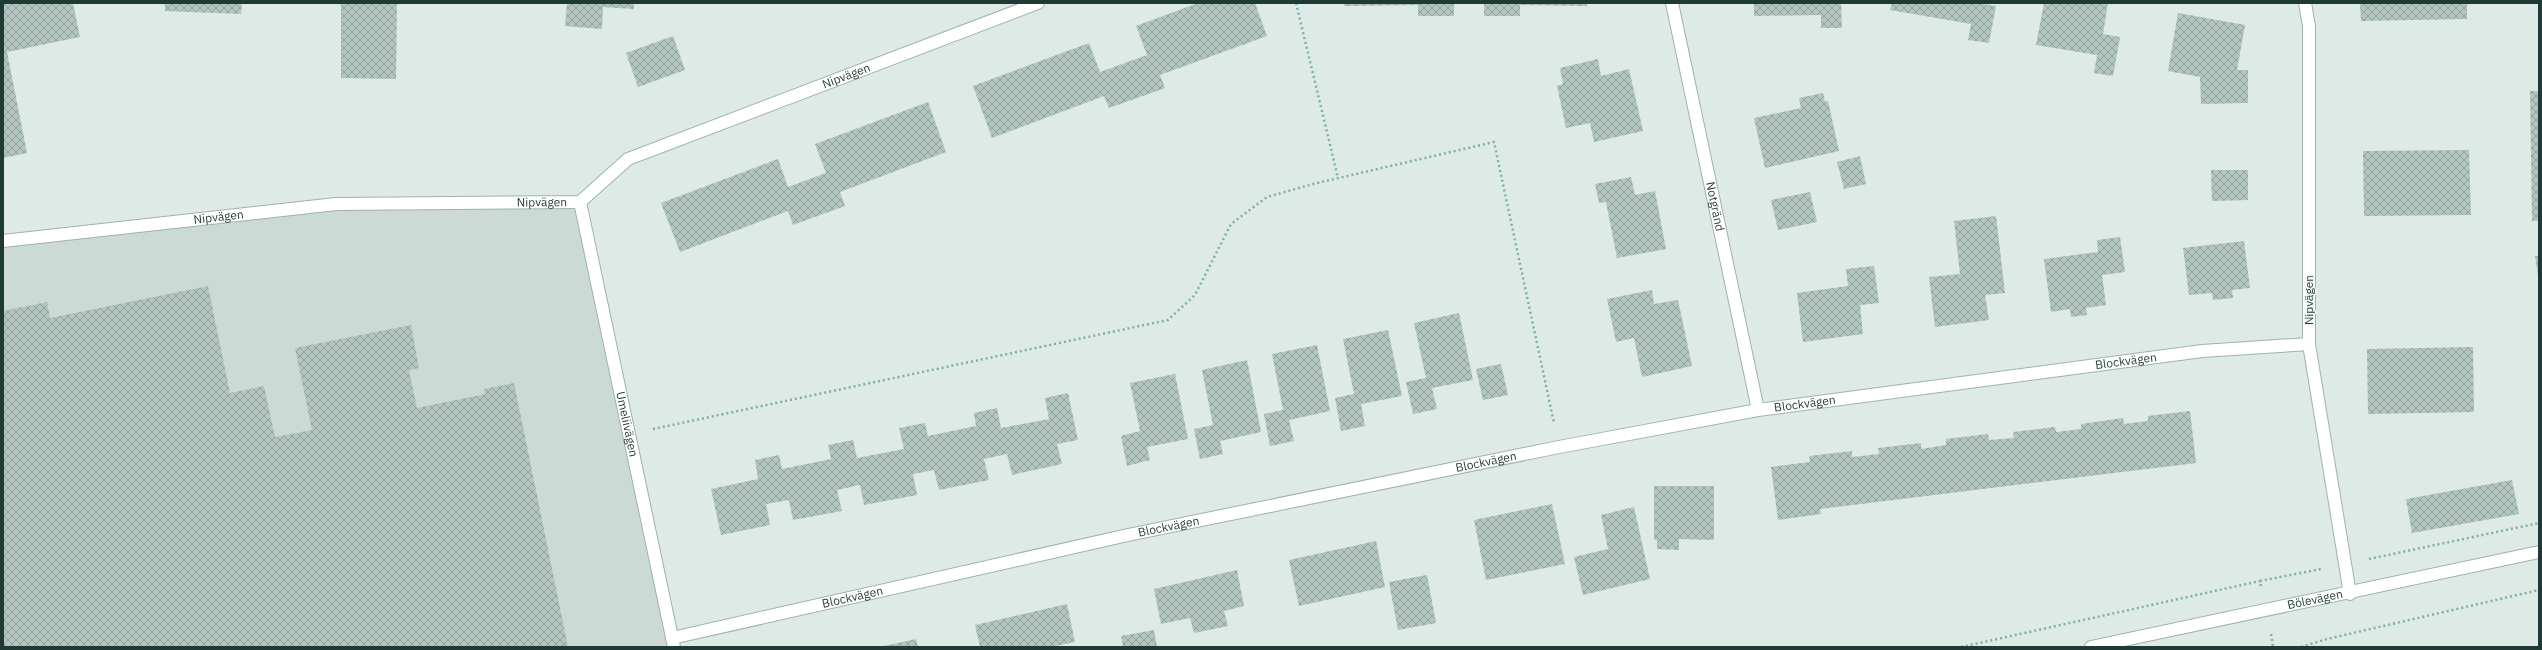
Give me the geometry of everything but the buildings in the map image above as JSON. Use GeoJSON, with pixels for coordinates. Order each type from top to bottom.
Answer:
{"type":"FeatureCollection","features":[{"type":"Feature","properties":{"kind":"street","name":"Nipvägen"},"geometry":{"type":"LineString","coordinates":[[3,241],[336,204],[580,202],[628,159],[1038,3]]}},
{"type":"Feature","properties":{"kind":"street","name":"Notgränd"},"geometry":{"type":"LineString","coordinates":[[1672,3],[1758,410]]}},
{"type":"Feature","properties":{"kind":"street","name":"Nipvägen"},"geometry":{"type":"LineString","coordinates":[[2305,3],[2309,26],[2309,344],[2350,594]]}},
{"type":"Feature","properties":{"kind":"street","name":"Umeliivägen"},"geometry":{"type":"LineString","coordinates":[[580,202],[673,642]]}},
{"type":"Feature","properties":{"kind":"street","name":"Blockvägen"},"geometry":{"type":"LineString","coordinates":[[673,642],[1128,535],[1559,447],[1758,410],[2202,351],[2309,344]]}},
{"type":"Feature","properties":{"kind":"street","name":"Bölevägen"},"geometry":{"type":"LineString","coordinates":[[2092,647],[2350,594],[2539,552]]}},
{"type":"Feature","properties":{"kind":"path"},"geometry":{"type":"LineString","coordinates":[[1296,3],[1338,178]]}},
{"type":"Feature","properties":{"kind":"path"},"geometry":{"type":"LineString","coordinates":[[629,434],[1168,320],[1195,295],[1231,224],[1267,197],[1338,178],[1494,142],[1559,447]]}},
{"type":"Feature","properties":{"kind":"path"},"geometry":{"type":"LineString","coordinates":[[1961,647],[2260,581]]}},
{"type":"Feature","properties":{"kind":"path"},"geometry":{"type":"LineString","coordinates":[[2301,647],[2327,639],[2539,590]]}},
{"type":"Feature","properties":{"kind":"shaded area"},"geometry":{"type":"Polygon","coordinates":[[[580,202],[674,647],[3,647],[3,241],[336,204],[580,202]]]}}]}
